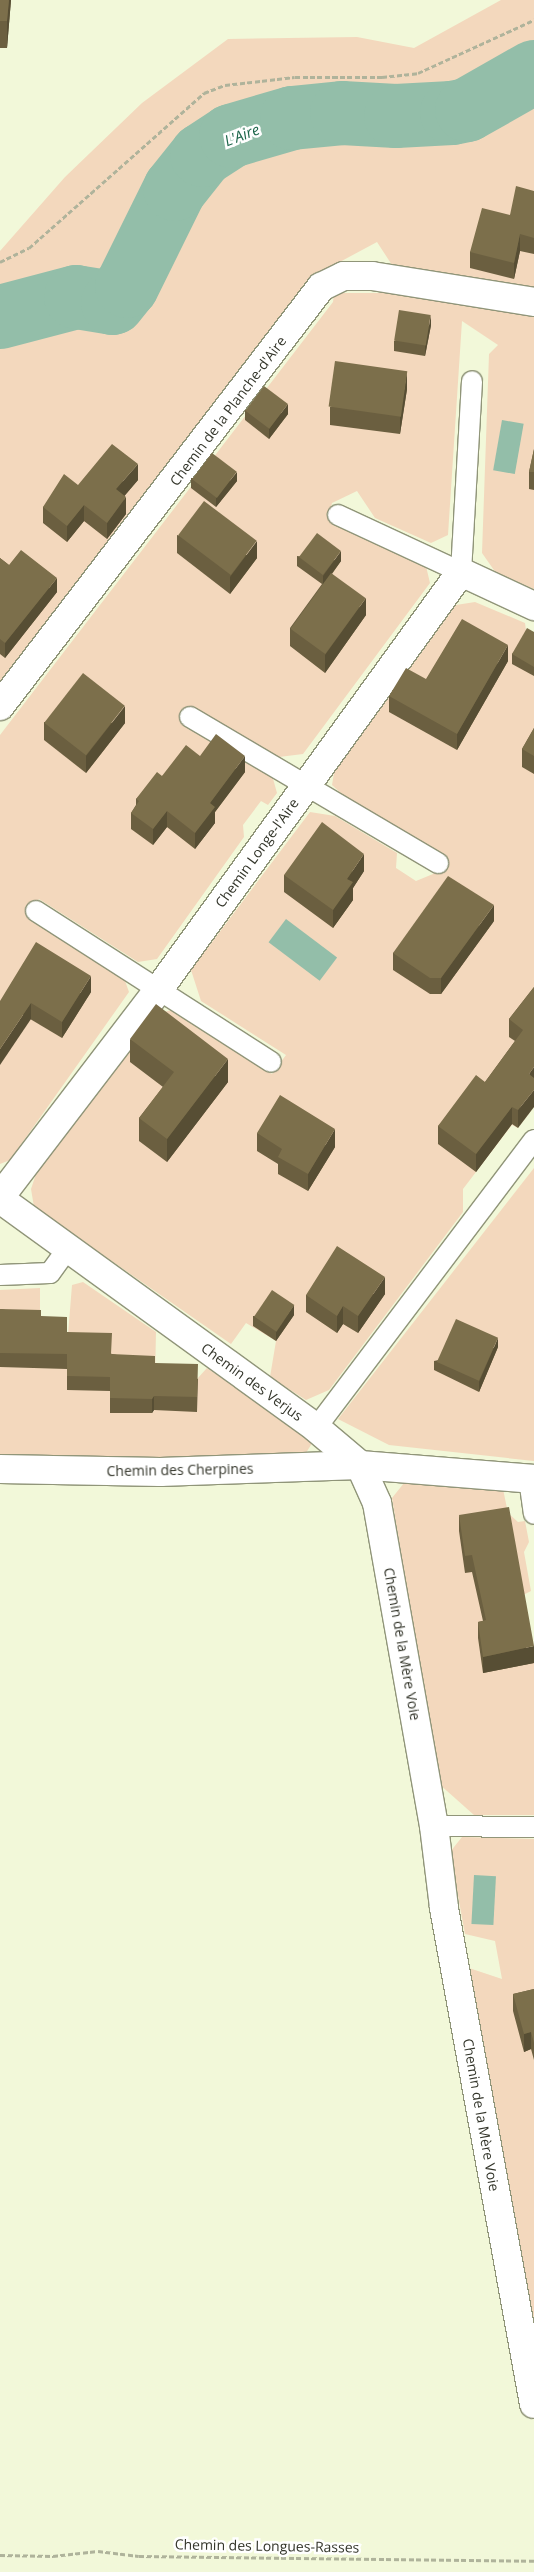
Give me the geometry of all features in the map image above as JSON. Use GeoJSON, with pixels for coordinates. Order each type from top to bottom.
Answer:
{"type":"FeatureCollection","features":[{"type":"Feature","properties":{"kind":"street","name":"Chemin de la Planche-d'Aire"},"geometry":{"type":"LineString","coordinates":[[0,706],[321,287],[344,276],[372,276],[534,302]]}},
{"type":"Feature","properties":{"kind":"street"},"geometry":{"type":"LineString","coordinates":[[461,572],[534,606]]}},
{"type":"Feature","properties":{"kind":"street","name":"Chemin Longe-l'Aire"},"geometry":{"type":"LineString","coordinates":[[0,1198],[159,989],[461,572]]}},
{"type":"Feature","properties":{"kind":"street","name":"Chemin des Verjus"},"geometry":{"type":"LineString","coordinates":[[0,1198],[316,1428],[360,1465]]}},
{"type":"Feature","properties":{"kind":"street"},"geometry":{"type":"LineString","coordinates":[[360,1465],[532,1479]]}},
{"type":"Feature","properties":{"kind":"street","name":"Chemin des Cherpines"},"geometry":{"type":"LineString","coordinates":[[0,1469],[160,1472],[360,1465]]}},
{"type":"Feature","properties":{"kind":"street","name":"Chemin de la Mère Voie"},"geometry":{"type":"LineString","coordinates":[[360,1465],[377,1503],[434,1826],[444,1908],[534,2404]]}},
{"type":"Feature","properties":{"kind":"lane"},"geometry":{"type":"LineString","coordinates":[[338,515],[461,572],[472,381]]}},
{"type":"Feature","properties":{"kind":"lane"},"geometry":{"type":"LineString","coordinates":[[190,717],[438,863]]}},
{"type":"Feature","properties":{"kind":"lane"},"geometry":{"type":"LineString","coordinates":[[36,911],[271,1062]]}},
{"type":"Feature","properties":{"kind":"lane"},"geometry":{"type":"LineString","coordinates":[[316,1428],[534,1140]]}},
{"type":"Feature","properties":{"kind":"lane"},"geometry":{"type":"LineString","coordinates":[[0,1275],[50,1273],[68,1248]]}},
{"type":"Feature","properties":{"kind":"lane"},"geometry":{"type":"LineString","coordinates":[[532,1479],[534,1514]]}},
{"type":"Feature","properties":{"kind":"lane"},"geometry":{"type":"LineString","coordinates":[[434,1826],[534,1827]]}},
{"type":"Feature","properties":{"kind":"path"},"geometry":{"type":"LineString","coordinates":[[0,262],[29,248],[204,93],[225,85],[295,77],[382,77],[418,73],[534,20]]}},
{"type":"Feature","properties":{"kind":"path","name":"Chemin des Longues-Rasses"},"geometry":{"type":"LineString","coordinates":[[0,2555],[53,2556],[98,2551],[139,2556],[534,2561]]}},
{"type":"Feature","properties":{"kind":"shaded area"},"geometry":{"type":"Polygon","coordinates":[[[501,0],[534,0],[534,288],[392,265],[377,242],[308,279],[0,687],[0,251],[65,177],[142,103],[228,39],[357,37],[414,48],[501,0]]]}},
{"type":"Feature","properties":{"kind":"shaded area"},"geometry":{"type":"Polygon","coordinates":[[[334,293],[414,293],[534,311],[534,589],[496,573],[482,553],[489,354],[498,345],[462,321],[448,535],[431,543],[375,518],[357,491],[332,503],[328,520],[425,562],[430,583],[303,754],[279,757],[205,714],[194,731],[272,775],[277,793],[268,805],[261,801],[243,825],[244,837],[157,959],[138,962],[39,899],[27,915],[124,978],[129,992],[10,1160],[0,1164],[0,735],[333,302],[334,293]]]}},
{"type":"Feature","properties":{"kind":"shaded area"},"geometry":{"type":"Polygon","coordinates":[[[502,420],[524,424],[515,474],[493,470],[502,420]]]}},
{"type":"Feature","properties":{"kind":"shaded area"},"geometry":{"type":"Polygon","coordinates":[[[475,602],[525,623],[527,638],[534,642],[534,1107],[518,1128],[512,1125],[463,1189],[463,1212],[329,1390],[306,1400],[270,1377],[276,1341],[246,1323],[231,1344],[34,1207],[31,1189],[38,1168],[156,1014],[172,1010],[272,1074],[286,1055],[201,1001],[191,970],[310,812],[335,816],[397,853],[396,868],[416,881],[433,874],[444,854],[344,796],[332,785],[334,773],[456,605],[475,602]]]}},
{"type":"Feature","properties":{"kind":"shaded area"},"geometry":{"type":"Polygon","coordinates":[[[286,919],[337,958],[320,981],[269,942],[286,919]]]}},
{"type":"Feature","properties":{"kind":"shaded area"},"geometry":{"type":"Polygon","coordinates":[[[534,1168],[534,1461],[389,1445],[338,1419],[534,1168]]]}},
{"type":"Feature","properties":{"kind":"shaded area"},"geometry":{"type":"Polygon","coordinates":[[[83,1282],[156,1332],[155,1378],[197,1379],[207,1368],[314,1440],[301,1461],[0,1455],[0,1290],[40,1288],[40,1368],[67,1347],[72,1285],[83,1282]]]}},
{"type":"Feature","properties":{"kind":"shaded area"},"geometry":{"type":"Polygon","coordinates":[[[404,1483],[503,1489],[508,1513],[518,1522],[525,1521],[529,1542],[524,1552],[531,1591],[519,1597],[534,1663],[534,1815],[474,1815],[438,1783],[392,1498],[404,1483]]]}},
{"type":"Feature","properties":{"kind":"shaded area"},"geometry":{"type":"Polygon","coordinates":[[[462,1837],[534,1839],[534,2321],[469,1968],[502,1979],[495,1941],[465,1934],[450,1852],[462,1837]]]}},
{"type":"Feature","properties":{"kind":"shaded area"},"geometry":{"type":"Polygon","coordinates":[[[474,1875],[496,1876],[493,1925],[471,1924],[474,1875]]]}},
{"type":"Feature","properties":{"kind":"building"},"geometry":{"type":"Polygon","coordinates":[[[0,0],[9,0],[7,21],[0,21],[0,0]]]}},
{"type":"Feature","properties":{"kind":"building"},"geometry":{"type":"Polygon","coordinates":[[[516,186],[534,191],[534,238],[520,234],[514,263],[470,252],[482,208],[510,215],[516,186]]]}},
{"type":"Feature","properties":{"kind":"building"},"geometry":{"type":"Polygon","coordinates":[[[399,310],[431,315],[426,346],[394,341],[399,310]]]}},
{"type":"Feature","properties":{"kind":"building"},"geometry":{"type":"Polygon","coordinates":[[[335,361],[407,371],[401,417],[329,407],[335,361]]]}},
{"type":"Feature","properties":{"kind":"building"},"geometry":{"type":"Polygon","coordinates":[[[264,386],[288,404],[269,429],[245,411],[264,386]]]}},
{"type":"Feature","properties":{"kind":"building"},"geometry":{"type":"Polygon","coordinates":[[[112,444],[138,464],[116,489],[126,497],[107,523],[84,505],[67,526],[43,507],[64,474],[78,485],[112,444]]]}},
{"type":"Feature","properties":{"kind":"building"},"geometry":{"type":"Polygon","coordinates":[[[534,449],[534,472],[529,472],[534,449]]]}},
{"type":"Feature","properties":{"kind":"building"},"geometry":{"type":"Polygon","coordinates":[[[212,453],[237,472],[217,498],[192,479],[212,453]]]}},
{"type":"Feature","properties":{"kind":"building"},"geometry":{"type":"Polygon","coordinates":[[[204,501],[257,541],[231,575],[178,535],[204,501]]]}},
{"type":"Feature","properties":{"kind":"building"},"geometry":{"type":"Polygon","coordinates":[[[317,533],[341,551],[323,575],[299,557],[317,533]]]}},
{"type":"Feature","properties":{"kind":"building"},"geometry":{"type":"Polygon","coordinates":[[[21,550],[57,578],[5,643],[0,639],[0,558],[9,565],[21,550]]]}},
{"type":"Feature","properties":{"kind":"building"},"geometry":{"type":"Polygon","coordinates":[[[331,573],[366,598],[325,654],[290,629],[331,573]]]}},
{"type":"Feature","properties":{"kind":"building"},"geometry":{"type":"Polygon","coordinates":[[[462,619],[508,645],[457,734],[389,696],[406,668],[426,679],[462,619]]]}},
{"type":"Feature","properties":{"kind":"building"},"geometry":{"type":"Polygon","coordinates":[[[527,628],[534,632],[534,667],[512,654],[527,628]]]}},
{"type":"Feature","properties":{"kind":"building"},"geometry":{"type":"Polygon","coordinates":[[[83,673],[125,706],[86,755],[44,723],[83,673]]]}},
{"type":"Feature","properties":{"kind":"building"},"geometry":{"type":"Polygon","coordinates":[[[534,728],[534,756],[522,749],[534,728]]]}},
{"type":"Feature","properties":{"kind":"building"},"geometry":{"type":"Polygon","coordinates":[[[216,734],[245,756],[210,803],[215,807],[195,833],[167,811],[153,829],[131,813],[139,801],[136,799],[157,772],[162,776],[186,745],[200,756],[216,734]]]}},
{"type":"Feature","properties":{"kind":"building"},"geometry":{"type":"Polygon","coordinates":[[[322,822],[364,854],[347,879],[353,882],[333,910],[284,875],[322,822]]]}},
{"type":"Feature","properties":{"kind":"building"},"geometry":{"type":"Polygon","coordinates":[[[448,876],[494,905],[441,978],[430,978],[393,953],[448,876]]]}},
{"type":"Feature","properties":{"kind":"building"},"geometry":{"type":"Polygon","coordinates":[[[36,942],[91,976],[62,1022],[31,1003],[0,1049],[0,1001],[36,942]]]}},
{"type":"Feature","properties":{"kind":"building"},"geometry":{"type":"Polygon","coordinates":[[[534,987],[534,1067],[529,1074],[534,1078],[534,1090],[518,1110],[512,1107],[476,1154],[438,1126],[476,1075],[485,1082],[523,1030],[509,1019],[534,987]]]}},
{"type":"Feature","properties":{"kind":"building"},"geometry":{"type":"Polygon","coordinates":[[[156,1004],[228,1059],[167,1139],[139,1118],[174,1072],[130,1039],[156,1004]]]}},
{"type":"Feature","properties":{"kind":"building"},"geometry":{"type":"Polygon","coordinates":[[[280,1095],[335,1129],[308,1174],[278,1157],[282,1149],[257,1133],[280,1095]]]}},
{"type":"Feature","properties":{"kind":"building"},"geometry":{"type":"Polygon","coordinates":[[[337,1246],[385,1277],[358,1316],[343,1306],[337,1316],[306,1295],[337,1246]]]}},
{"type":"Feature","properties":{"kind":"building"},"geometry":{"type":"Polygon","coordinates":[[[272,1290],[294,1305],[276,1332],[254,1317],[272,1290]]]}},
{"type":"Feature","properties":{"kind":"building"},"geometry":{"type":"Polygon","coordinates":[[[0,1309],[41,1310],[41,1316],[67,1317],[67,1332],[112,1333],[111,1354],[155,1356],[155,1363],[198,1364],[197,1397],[110,1398],[110,1377],[67,1376],[67,1354],[0,1353],[0,1309]]]}},
{"type":"Feature","properties":{"kind":"building"},"geometry":{"type":"Polygon","coordinates":[[[456,1319],[498,1338],[479,1381],[437,1362],[456,1319]]]}},
{"type":"Feature","properties":{"kind":"building"},"geometry":{"type":"Polygon","coordinates":[[[509,1507],[534,1646],[483,1657],[478,1622],[486,1620],[472,1555],[465,1556],[459,1515],[509,1507]]]}},
{"type":"Feature","properties":{"kind":"building"},"geometry":{"type":"Polygon","coordinates":[[[534,1989],[534,2043],[531,2032],[524,2034],[513,1994],[534,1989]]]}},
{"type":"Feature","properties":{"kind":"waterway","name":"L'Aire"},"geometry":{"type":"LineString","coordinates":[[0,317],[76,297],[113,303],[127,286],[175,189],[202,155],[231,136],[292,118],[342,113],[396,116],[452,113],[467,110],[534,72]]}}]}
